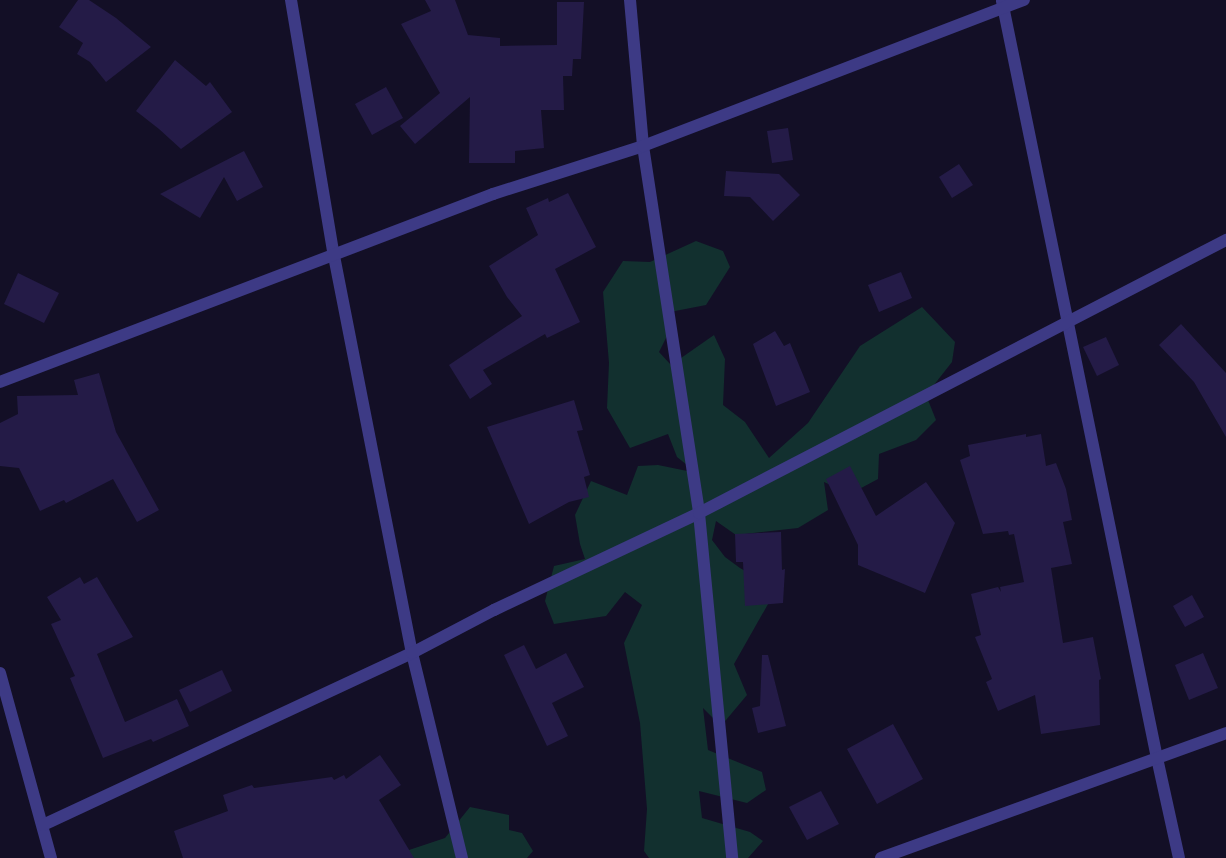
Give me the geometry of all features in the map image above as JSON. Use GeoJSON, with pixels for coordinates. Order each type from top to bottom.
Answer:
{"type":"FeatureCollection","features":[{"type":"Feature","properties":{"kind":"street"},"geometry":{"type":"LineString","coordinates":[[291,0],[334,256],[412,653],[462,858]]}},
{"type":"Feature","properties":{"kind":"street"},"geometry":{"type":"LineString","coordinates":[[630,0],[643,146],[699,513],[732,858]]}},
{"type":"Feature","properties":{"kind":"street"},"geometry":{"type":"LineString","coordinates":[[0,382],[493,194],[643,146],[1002,4],[1024,0]]}},
{"type":"Feature","properties":{"kind":"street"},"geometry":{"type":"LineString","coordinates":[[1002,4],[1179,858]]}},
{"type":"Feature","properties":{"kind":"street"},"geometry":{"type":"LineString","coordinates":[[43,825],[412,653],[494,610],[699,513],[1226,240]]}},
{"type":"Feature","properties":{"kind":"street"},"geometry":{"type":"LineString","coordinates":[[0,673],[52,858]]}},
{"type":"Feature","properties":{"kind":"street"},"geometry":{"type":"LineString","coordinates":[[882,858],[1226,733]]}},
{"type":"Feature","properties":{"kind":"green space"},"geometry":{"type":"Polygon","coordinates":[[[696,241],[723,251],[730,267],[706,305],[670,312],[671,328],[659,352],[671,365],[714,335],[725,359],[723,405],[745,422],[769,458],[808,423],[860,346],[922,307],[955,342],[952,362],[926,395],[936,420],[916,440],[879,454],[878,479],[850,494],[824,482],[828,510],[798,528],[736,535],[716,521],[712,540],[725,557],[761,580],[772,597],[734,664],[747,695],[721,726],[703,708],[708,750],[762,772],[766,790],[747,803],[699,791],[702,818],[750,832],[763,841],[748,858],[649,858],[644,851],[647,809],[640,723],[624,643],[642,605],[625,592],[606,616],[554,624],[545,601],[554,566],[585,559],[580,544],[575,515],[591,481],[627,495],[638,466],[658,465],[697,473],[677,457],[668,434],[630,448],[607,408],[609,363],[603,292],[623,261],[650,262],[696,241]]]}},
{"type":"Feature","properties":{"kind":"green space"},"geometry":{"type":"Polygon","coordinates":[[[470,807],[509,815],[509,830],[522,833],[533,851],[527,858],[409,858],[409,850],[445,838],[470,807]]]}},
{"type":"Feature","properties":{"kind":"building"},"geometry":{"type":"Polygon","coordinates":[[[78,0],[89,0],[116,18],[151,47],[106,82],[90,62],[77,54],[83,43],[59,27],[78,0]]]}},
{"type":"Feature","properties":{"kind":"building"},"geometry":{"type":"Polygon","coordinates":[[[425,0],[455,0],[468,35],[500,38],[500,46],[557,45],[557,2],[584,2],[581,59],[573,59],[572,76],[563,76],[564,110],[541,110],[544,148],[515,151],[515,163],[469,163],[470,97],[415,144],[400,126],[440,93],[401,24],[431,11],[425,0]]]}},
{"type":"Feature","properties":{"kind":"building"},"geometry":{"type":"Polygon","coordinates":[[[175,60],[206,86],[210,82],[232,112],[181,149],[136,111],[175,60]]]}},
{"type":"Feature","properties":{"kind":"building"},"geometry":{"type":"Polygon","coordinates":[[[386,87],[403,118],[372,135],[355,104],[386,87]]]}},
{"type":"Feature","properties":{"kind":"building"},"geometry":{"type":"Polygon","coordinates":[[[788,128],[793,160],[772,163],[767,131],[788,128]]]}},
{"type":"Feature","properties":{"kind":"building"},"geometry":{"type":"Polygon","coordinates":[[[244,151],[263,187],[237,201],[224,177],[200,218],[160,194],[244,151]]]}},
{"type":"Feature","properties":{"kind":"building"},"geometry":{"type":"Polygon","coordinates":[[[959,164],[973,185],[952,198],[939,177],[959,164]]]}},
{"type":"Feature","properties":{"kind":"building"},"geometry":{"type":"Polygon","coordinates":[[[726,171],[779,174],[800,195],[773,221],[750,197],[724,196],[726,171]]]}},
{"type":"Feature","properties":{"kind":"building"},"geometry":{"type":"Polygon","coordinates":[[[568,193],[596,247],[555,269],[580,322],[547,338],[545,334],[483,370],[492,384],[470,399],[449,365],[522,316],[507,297],[489,266],[538,235],[526,208],[548,198],[549,202],[568,193]]]}},
{"type":"Feature","properties":{"kind":"building"},"geometry":{"type":"Polygon","coordinates":[[[901,272],[912,298],[879,312],[868,285],[901,272]]]}},
{"type":"Feature","properties":{"kind":"building"},"geometry":{"type":"Polygon","coordinates":[[[18,273],[59,293],[44,323],[4,304],[18,273]]]}},
{"type":"Feature","properties":{"kind":"building"},"geometry":{"type":"Polygon","coordinates":[[[1181,324],[1226,373],[1226,437],[1194,382],[1159,345],[1181,324]]]}},
{"type":"Feature","properties":{"kind":"building"},"geometry":{"type":"Polygon","coordinates":[[[775,331],[784,346],[790,343],[810,392],[776,406],[753,344],[775,331]]]}},
{"type":"Feature","properties":{"kind":"building"},"geometry":{"type":"Polygon","coordinates":[[[1106,337],[1119,365],[1097,376],[1083,347],[1106,337]]]}},
{"type":"Feature","properties":{"kind":"building"},"geometry":{"type":"Polygon","coordinates":[[[99,373],[116,432],[159,510],[137,522],[113,479],[66,503],[64,500],[40,511],[19,468],[0,466],[0,423],[18,414],[17,396],[78,395],[74,380],[99,373]]]}},
{"type":"Feature","properties":{"kind":"building"},"geometry":{"type":"Polygon","coordinates":[[[574,400],[583,430],[577,431],[590,475],[584,477],[589,497],[569,502],[529,524],[487,427],[574,400]]]}},
{"type":"Feature","properties":{"kind":"building"},"geometry":{"type":"Polygon","coordinates":[[[1026,434],[1026,437],[1041,434],[1046,466],[1056,463],[1066,489],[1072,520],[1063,522],[1072,564],[1051,568],[1063,643],[1093,637],[1101,679],[1099,680],[1100,725],[1041,734],[1035,695],[998,711],[986,682],[992,679],[975,637],[981,635],[971,594],[998,587],[1001,592],[1000,587],[1024,582],[1014,534],[1009,535],[1008,531],[983,534],[960,460],[970,456],[968,445],[1026,434]]]}},
{"type":"Feature","properties":{"kind":"building"},"geometry":{"type":"Polygon","coordinates":[[[850,466],[876,516],[926,482],[955,523],[925,593],[858,565],[858,545],[826,479],[850,466]]]}},
{"type":"Feature","properties":{"kind":"building"},"geometry":{"type":"Polygon","coordinates":[[[781,532],[782,570],[785,569],[783,603],[745,606],[743,562],[736,562],[735,534],[781,532]]]}},
{"type":"Feature","properties":{"kind":"building"},"geometry":{"type":"Polygon","coordinates":[[[80,577],[84,584],[97,577],[133,637],[97,654],[125,722],[177,699],[189,726],[153,742],[151,739],[103,758],[70,678],[75,676],[51,624],[61,620],[47,597],[80,577]]]}},
{"type":"Feature","properties":{"kind":"building"},"geometry":{"type":"Polygon","coordinates":[[[1192,595],[1204,617],[1185,627],[1173,606],[1192,595]]]}},
{"type":"Feature","properties":{"kind":"building"},"geometry":{"type":"Polygon","coordinates":[[[524,645],[536,669],[566,653],[584,687],[552,703],[568,736],[547,746],[504,655],[524,645]]]}},
{"type":"Feature","properties":{"kind":"building"},"geometry":{"type":"Polygon","coordinates":[[[1203,653],[1218,688],[1189,700],[1175,665],[1203,653]]]}},
{"type":"Feature","properties":{"kind":"building"},"geometry":{"type":"Polygon","coordinates":[[[762,655],[768,655],[786,726],[758,733],[752,708],[760,706],[762,655]]]}},
{"type":"Feature","properties":{"kind":"building"},"geometry":{"type":"Polygon","coordinates":[[[222,670],[232,691],[190,712],[179,690],[222,670]]]}},
{"type":"Feature","properties":{"kind":"building"},"geometry":{"type":"Polygon","coordinates":[[[893,724],[923,779],[877,804],[847,749],[893,724]]]}},
{"type":"Feature","properties":{"kind":"building"},"geometry":{"type":"Polygon","coordinates":[[[380,755],[401,785],[379,800],[414,858],[183,858],[174,831],[228,811],[223,795],[252,785],[254,788],[332,777],[334,780],[344,775],[346,779],[380,755]]]}},
{"type":"Feature","properties":{"kind":"building"},"geometry":{"type":"Polygon","coordinates":[[[821,791],[839,824],[807,840],[789,807],[821,791]]]}}]}
